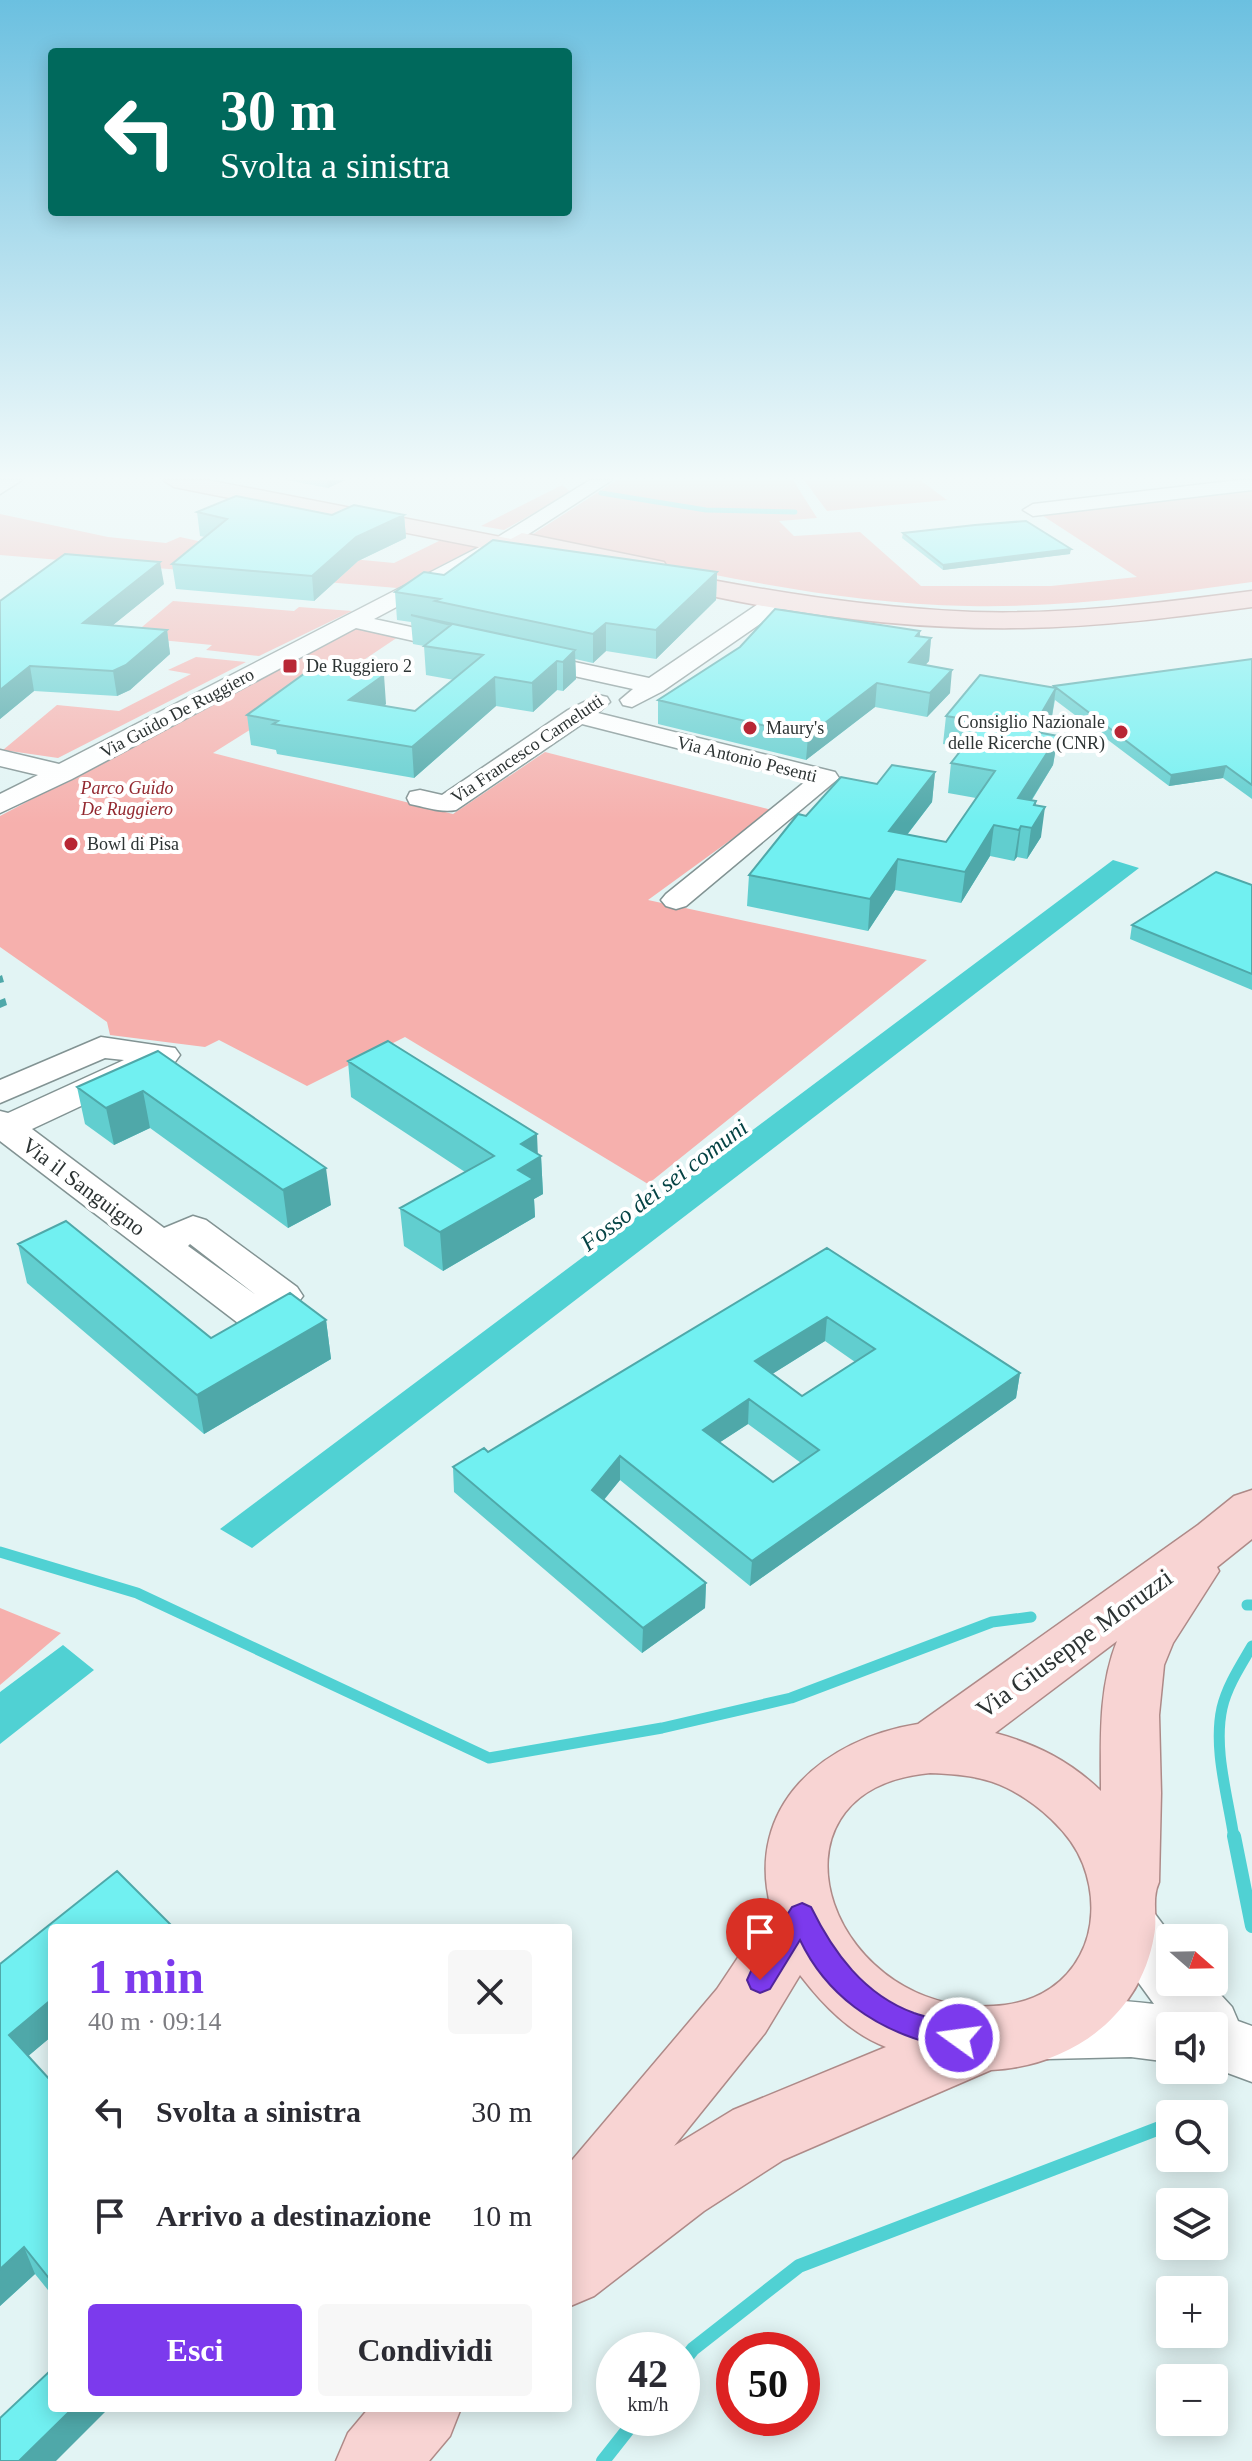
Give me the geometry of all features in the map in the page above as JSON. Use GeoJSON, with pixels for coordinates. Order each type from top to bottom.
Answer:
{"type":"FeatureCollection","features":[{"type":"Feature","properties":{"kind":"main road"},"geometry":{"type":"LineString","coordinates":[[750,595],[898,616],[1012,621],[1114,616],[1252,599]]}},
{"type":"Feature","properties":{"kind":"main road"},"geometry":{"type":"LineString","coordinates":[[796,595],[896,608],[1001,612],[1074,610],[1209,595]]}},
{"type":"Feature","properties":{"kind":"main road","name":"Via Giuseppe Moruzzi"},"geometry":{"type":"LineString","coordinates":[[930,1748],[1234,1524]]}},
{"type":"Feature","properties":{"kind":"main road","name":"Via Giuseppe Moruzzi"},"geometry":{"type":"LineString","coordinates":[[572,2267],[678,2185],[758,2135],[1010,2035],[1063,2019],[1097,1992],[1111,1972],[1120,1950],[1126,1912],[1131,1793],[1130,1715],[1136,1665],[1148,1635],[1173,1595],[1234,1524]]}},
{"type":"Feature","properties":{"kind":"main road"},"geometry":{"type":"LineString","coordinates":[[1010,2035],[936,2034],[890,2016],[870,2003],[820,1954],[802,1915],[795,1874],[797,1853],[808,1820],[831,1788],[862,1766],[897,1752],[930,1748],[962,1749],[1002,1758],[1060,1789],[1090,1818],[1118,1868],[1126,1912]]}},
{"type":"Feature","properties":{"kind":"main road"},"geometry":{"type":"LineString","coordinates":[[586,2200],[741,2011],[802,1915]]}},
{"type":"Feature","properties":{"kind":"main road"},"geometry":{"type":"LineString","coordinates":[[376,2461],[419,2412]]}},
{"type":"Feature","properties":{"kind":"street","name":"Via Guido De Ruggiero"},"geometry":{"type":"LineString","coordinates":[[0,805],[403,595]]}},
{"type":"Feature","properties":{"kind":"street","name":"Via Francesco Carnelutti"},"geometry":{"type":"LineString","coordinates":[[420,798],[446,804],[778,601]]}},
{"type":"Feature","properties":{"kind":"street"},"geometry":{"type":"LineString","coordinates":[[353,621],[642,683]]}},
{"type":"Feature","properties":{"kind":"street","name":"Via Antonio Pesenti"},"geometry":{"type":"LineString","coordinates":[[588,719],[826,778],[676,900]]}},
{"type":"Feature","properties":{"kind":"street"},"geometry":{"type":"LineString","coordinates":[[0,758],[63,773]]}},
{"type":"Feature","properties":{"kind":"street","name":"Via il Sanguigno"},"geometry":{"type":"LineString","coordinates":[[2,1118],[161,1244]]}},
{"type":"Feature","properties":{"kind":"street"},"geometry":{"type":"LineString","coordinates":[[1126,1912],[1156,1958]]}},
{"type":"Feature","properties":{"kind":"street"},"geometry":{"type":"LineString","coordinates":[[1183,1996],[1195,2012]]}},
{"type":"Feature","properties":{"kind":"street"},"geometry":{"type":"LineString","coordinates":[[1010,2035],[1131,2029],[1156,2031]]}},
{"type":"Feature","properties":{"kind":"green space"},"geometry":{"type":"Polygon","coordinates":[[[836,595],[1154,595],[1004,606],[836,595]]]}},
{"type":"Feature","properties":{"kind":"green space"},"geometry":{"type":"Polygon","coordinates":[[[173,601],[294,611],[299,607],[352,611],[259,656],[206,650],[212,645],[130,637],[173,601]]]}},
{"type":"Feature","properties":{"kind":"green space","name":"Parco Guido De Ruggiero"},"geometry":{"type":"Polygon","coordinates":[[[357,628],[398,637],[319,690],[315,689],[213,753],[453,814],[545,752],[772,810],[648,900],[927,960],[648,1184],[405,1037],[307,1086],[219,1040],[205,1047],[110,1035],[107,1022],[0,947],[0,816],[357,628]]]}},
{"type":"Feature","properties":{"kind":"green space"},"geometry":{"type":"Polygon","coordinates":[[[196,657],[246,662],[58,758],[3,750],[57,705],[119,711],[191,674],[168,670],[196,657]]]}},
{"type":"Feature","properties":{"kind":"green space"},"geometry":{"type":"Polygon","coordinates":[[[0,1608],[61,1633],[0,1685],[0,1608]]]}},
{"type":"Feature","properties":{"kind":"water"},"geometry":{"type":"Polygon","coordinates":[[[1113,860],[1139,868],[252,1548],[220,1529],[1113,860]]]}},
{"type":"Feature","properties":{"kind":"water"},"geometry":{"type":"Polygon","coordinates":[[[63,1645],[94,1670],[0,1744],[0,1692],[63,1645]]]}},
{"type":"Feature","properties":{"kind":"building"},"geometry":{"type":"Polygon","coordinates":[[[9,595],[119,595],[83,623],[167,630],[126,665],[113,671],[30,666],[0,690],[0,601],[9,595]]]}},
{"type":"Feature","properties":{"kind":"building"},"geometry":{"type":"Polygon","coordinates":[[[413,595],[693,595],[656,630],[606,623],[593,634],[435,601],[440,599],[413,595]]]}},
{"type":"Feature","properties":{"kind":"building"},"geometry":{"type":"Polygon","coordinates":[[[775,609],[920,631],[916,636],[931,638],[909,662],[952,670],[930,693],[877,683],[808,736],[658,700],[740,647],[775,609]]]}},
{"type":"Feature","properties":{"kind":"building"},"geometry":{"type":"Polygon","coordinates":[[[411,615],[575,650],[532,683],[495,677],[412,747],[273,724],[278,721],[247,715],[312,668],[346,674],[352,669],[384,675],[349,700],[415,711],[483,655],[424,646],[451,625],[411,615]]]}},
{"type":"Feature","properties":{"kind":"building"},"geometry":{"type":"Polygon","coordinates":[[[1252,659],[1252,785],[1226,766],[1171,775],[1054,686],[1252,659]]]}},
{"type":"Feature","properties":{"kind":"building"},"geometry":{"type":"Polygon","coordinates":[[[980,675],[1056,688],[1031,731],[1058,736],[1018,798],[1036,801],[1034,805],[1045,807],[1032,828],[1021,826],[1019,830],[994,825],[965,872],[898,859],[870,899],[749,875],[798,814],[806,816],[841,777],[877,784],[892,765],[935,772],[889,831],[946,842],[995,771],[951,763],[983,722],[946,716],[980,675]]]}},
{"type":"Feature","properties":{"kind":"building"},"geometry":{"type":"Polygon","coordinates":[[[1216,872],[1252,885],[1252,974],[1132,925],[1216,872]]]}},
{"type":"Feature","properties":{"kind":"building"},"geometry":{"type":"Polygon","coordinates":[[[388,1041],[537,1134],[521,1144],[541,1156],[518,1170],[533,1179],[440,1232],[400,1208],[494,1156],[348,1061],[388,1041]]]}},
{"type":"Feature","properties":{"kind":"building"},"geometry":{"type":"Polygon","coordinates":[[[158,1051],[326,1168],[283,1190],[143,1091],[106,1108],[77,1087],[158,1051]]]}},
{"type":"Feature","properties":{"kind":"building"},"geometry":{"type":"Polygon","coordinates":[[[66,1221],[211,1338],[290,1293],[326,1320],[197,1395],[18,1244],[66,1221]]]}},
{"type":"Feature","properties":{"kind":"building"},"geometry":{"type":"Polygon","coordinates":[[[827,1248],[1020,1373],[752,1561],[620,1456],[592,1490],[706,1583],[643,1628],[453,1467],[484,1448],[488,1452],[827,1248]],[[827,1317],[755,1361],[802,1396],[875,1349],[827,1317]],[[749,1399],[703,1430],[773,1482],[819,1450],[749,1399]]]}},
{"type":"Feature","properties":{"kind":"building"},"geometry":{"type":"Polygon","coordinates":[[[117,1871],[170,1924],[50,1924],[117,1871]]]}},
{"type":"Feature","properties":{"kind":"building"},"geometry":{"type":"Polygon","coordinates":[[[48,1926],[48,2002],[9,2035],[48,2078],[48,2277],[24,2247],[0,2269],[0,1964],[48,1926]]]}},
{"type":"Feature","properties":{"kind":"building"},"geometry":{"type":"Polygon","coordinates":[[[48,2373],[48,2412],[69,2412],[19,2461],[0,2461],[0,2418],[48,2373]]]}},
{"type":"Feature","properties":{"kind":"waterway"},"geometry":{"type":"LineString","coordinates":[[0,1552],[137,1593],[489,1758],[662,1728],[791,1698],[992,1622],[1031,1617]]}},
{"type":"Feature","properties":{"kind":"waterway"},"geometry":{"type":"LineString","coordinates":[[1247,1605],[1252,1605]]}},
{"type":"Feature","properties":{"kind":"waterway"},"geometry":{"type":"LineString","coordinates":[[1234,1838],[1222,1773],[1220,1724],[1227,1692],[1252,1646]]}},
{"type":"Feature","properties":{"kind":"waterway"},"geometry":{"type":"LineString","coordinates":[[1234,1836],[1252,1926]]}},
{"type":"Feature","properties":{"kind":"waterway"},"geometry":{"type":"LineString","coordinates":[[700,2344],[799,2266],[1156,2129]]}},
{"type":"Feature","properties":{"kind":"waterway"},"geometry":{"type":"LineString","coordinates":[[603,2461],[623,2436]]}},
{"type":"Feature","properties":{"kind":"place","name":"De Ruggiero 2"},"geometry":{"type":"Point","coordinates":[290,666]}},
{"type":"Feature","properties":{"kind":"place","name":"Maury's"},"geometry":{"type":"Point","coordinates":[750,728]}},
{"type":"Feature","properties":{"kind":"place","name":"Consiglio Nazionale delle Ricerche (CNR)"},"geometry":{"type":"Point","coordinates":[1121,732]}},
{"type":"Feature","properties":{"kind":"place","name":"Bowl di Pisa"},"geometry":{"type":"Point","coordinates":[71,844]}},
{"type":"Feature","properties":{"kind":"route"},"geometry":{"type":"LineString","coordinates":[[760,1980],[802,1915],[820,1954],[850,1988],[890,2016],[911,2026],[959,2038]]}},
{"type":"Feature","properties":{"kind":"water label","name":"Fosso dei sei comuni"},"geometry":{"type":"Point","coordinates":[664,1185]}}]}
